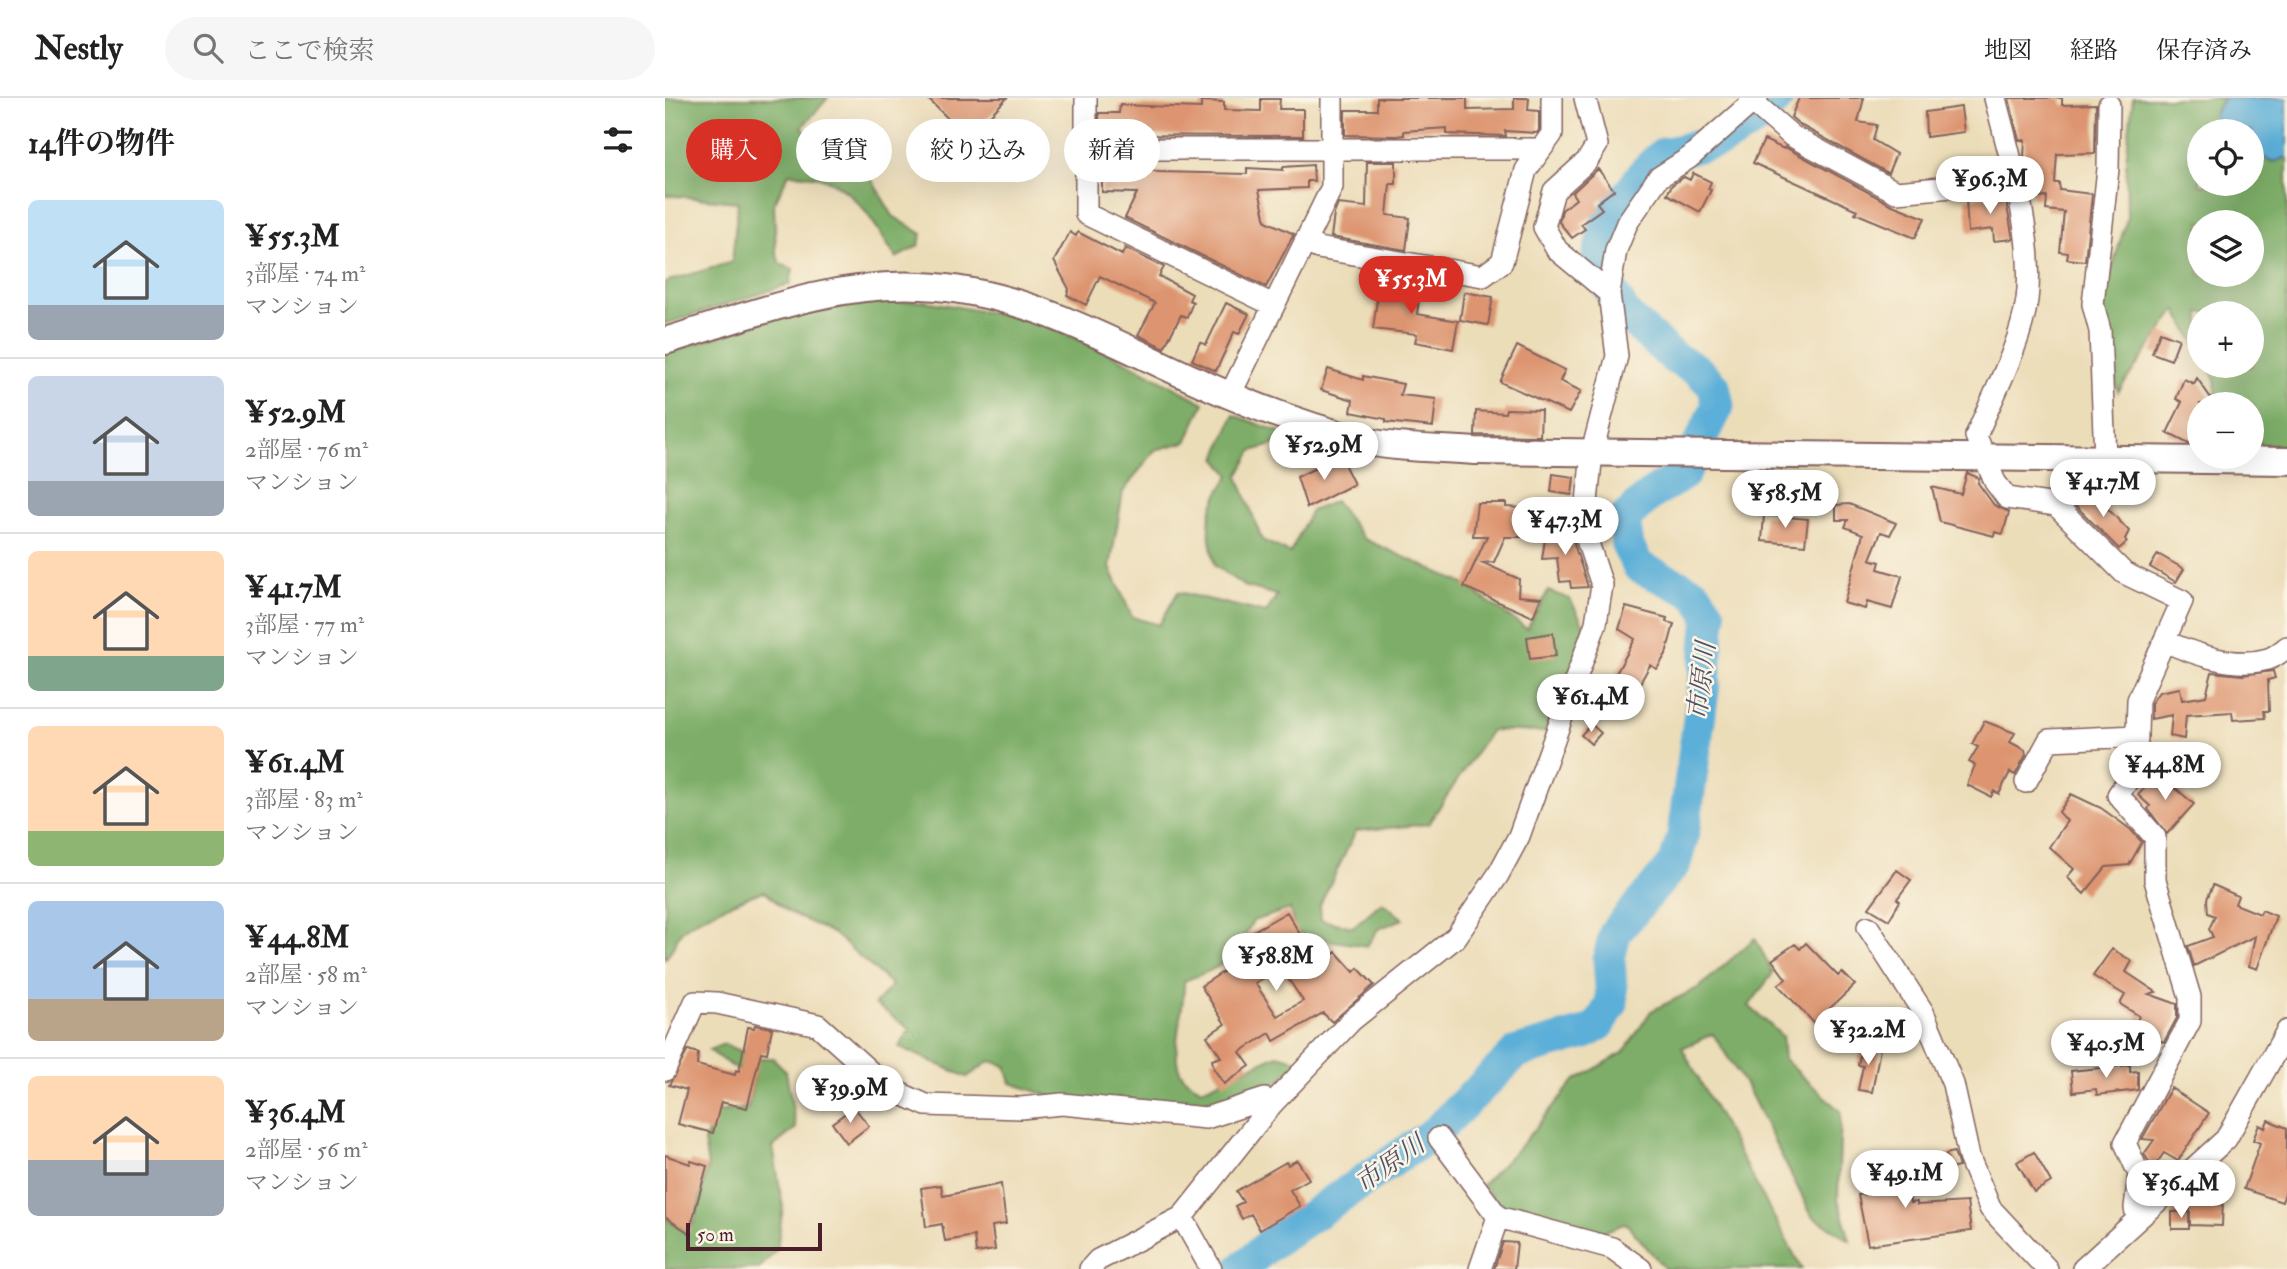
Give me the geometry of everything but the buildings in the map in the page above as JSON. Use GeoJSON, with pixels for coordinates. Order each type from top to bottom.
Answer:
{"type":"FeatureCollection","features":[{"type":"Feature","properties":{"kind":"street"},"geometry":{"type":"LineString","coordinates":[[1086,98],[1086,119]]}},
{"type":"Feature","properties":{"kind":"street"},"geometry":{"type":"LineString","coordinates":[[1230,396],[1332,187],[1332,98]]}},
{"type":"Feature","properties":{"kind":"street"},"geometry":{"type":"LineString","coordinates":[[1305,241],[1318,248],[1483,276],[1502,262],[1526,170],[1552,134],[1552,98]]}},
{"type":"Feature","properties":{"kind":"street"},"geometry":{"type":"LineString","coordinates":[[1585,98],[1597,145],[1587,161],[1554,191],[1544,228],[1557,250],[1609,293]]}},
{"type":"Feature","properties":{"kind":"street"},"geometry":{"type":"LineString","coordinates":[[1996,98],[2014,173],[2028,262],[2027,300],[2017,336],[1976,436],[1983,457],[2007,498],[2056,505],[2124,573],[2182,601],[2138,700],[2136,768],[2117,795],[2155,837],[2155,880],[2190,997],[2190,1021],[2125,1143],[2139,1174],[2135,1208],[2137,1218]]}},
{"type":"Feature","properties":{"kind":"street"},"geometry":{"type":"LineString","coordinates":[[1090,1269],[1098,1260],[1182,1217],[1272,1104],[1352,1020],[1456,937],[1519,836],[1596,623],[1602,585],[1587,540],[1587,502],[1593,452],[1617,356],[1609,293],[1616,250],[1627,223],[1658,178],[1689,158],[1755,100],[1792,136],[1896,192],[1974,185],[2014,173]]}},
{"type":"Feature","properties":{"kind":"street"},"geometry":{"type":"LineString","coordinates":[[2105,459],[2100,331],[2093,304],[2108,169],[2109,105]]}},
{"type":"Feature","properties":{"kind":"street"},"geometry":{"type":"LineString","coordinates":[[1160,149],[1541,149]]}},
{"type":"Feature","properties":{"kind":"street"},"geometry":{"type":"LineString","coordinates":[[1086,182],[1086,214],[1273,306]]}},
{"type":"Feature","properties":{"kind":"street"},"geometry":{"type":"LineString","coordinates":[[665,341],[823,294],[869,287],[922,286],[997,295],[1055,315],[1230,396],[1366,441],[1475,451],[2287,461]]}},
{"type":"Feature","properties":{"kind":"street"},"geometry":{"type":"LineString","coordinates":[[2164,641],[2200,656],[2240,661],[2269,659],[2287,647]]}},
{"type":"Feature","properties":{"kind":"street"},"geometry":{"type":"LineString","coordinates":[[2026,782],[2049,740],[2137,736]]}},
{"type":"Feature","properties":{"kind":"street"},"geometry":{"type":"LineString","coordinates":[[1868,927],[1928,1024],[1953,1083],[1969,1157],[1990,1208],[2047,1269]]}},
{"type":"Feature","properties":{"kind":"street"},"geometry":{"type":"LineString","coordinates":[[665,1070],[695,1002],[717,1003],[818,1025],[888,1088],[926,1105],[1021,1108],[1062,1104],[1206,1118],[1265,1099],[1272,1104]]}},
{"type":"Feature","properties":{"kind":"street"},"geometry":{"type":"LineString","coordinates":[[2083,1269],[2226,1139],[2287,1031]]}},
{"type":"Feature","properties":{"kind":"street"},"geometry":{"type":"LineString","coordinates":[[1439,1138],[1498,1217],[1612,1248],[1641,1269]]}},
{"type":"Feature","properties":{"kind":"street"},"geometry":{"type":"LineString","coordinates":[[1182,1217],[1212,1269]]}},
{"type":"Feature","properties":{"kind":"street"},"geometry":{"type":"LineString","coordinates":[[1480,1269],[1498,1217]]}},
{"type":"Feature","properties":{"kind":"green space"},"geometry":{"type":"Polygon","coordinates":[[[665,98],[828,98],[809,119],[796,119],[796,174],[789,173],[774,204],[776,252],[780,264],[793,269],[790,284],[665,324],[665,282],[732,262],[738,202],[665,195],[665,98]]]}},
{"type":"Feature","properties":{"kind":"green space"},"geometry":{"type":"Polygon","coordinates":[[[2133,98],[2224,98],[2214,114],[2214,119],[2187,119],[2187,196],[2264,196],[2264,158],[2273,162],[2287,157],[2287,446],[2264,445],[2264,392],[2216,392],[2214,378],[2264,378],[2264,301],[2187,301],[2187,329],[2176,310],[2118,392],[2101,306],[2127,218],[2126,159],[2133,98]]]}},
{"type":"Feature","properties":{"kind":"green space"},"geometry":{"type":"Polygon","coordinates":[[[832,182],[873,182],[893,216],[922,234],[918,246],[896,258],[856,201],[832,182]]]}},
{"type":"Feature","properties":{"kind":"green space"},"geometry":{"type":"Polygon","coordinates":[[[925,301],[1032,320],[1108,352],[1204,403],[1186,442],[1155,450],[1123,492],[1110,567],[1132,617],[1159,625],[1178,592],[1266,613],[1277,595],[1244,586],[1215,566],[1210,539],[1210,518],[1216,498],[1230,475],[1216,458],[1234,415],[1288,435],[1283,442],[1252,451],[1238,476],[1262,540],[1290,553],[1311,511],[1335,501],[1364,539],[1462,583],[1527,629],[1548,591],[1570,599],[1587,631],[1545,732],[1491,730],[1428,824],[1356,831],[1320,905],[1321,920],[1353,927],[1382,902],[1403,919],[1378,929],[1367,946],[1307,937],[1295,930],[1290,909],[1253,921],[1239,945],[1226,960],[1210,971],[1184,981],[1177,1058],[1179,1069],[1190,1082],[1202,1089],[1277,1055],[1301,1061],[1254,1102],[1207,1110],[1059,1099],[1011,1083],[1006,1066],[990,1061],[967,1077],[899,1047],[910,1029],[875,1004],[892,985],[834,934],[788,912],[764,891],[721,908],[688,926],[665,959],[665,353],[796,312],[866,303],[925,301]]]}},
{"type":"Feature","properties":{"kind":"green space"},"geometry":{"type":"Polygon","coordinates":[[[1755,938],[1773,973],[1749,1006],[1782,1036],[1784,1059],[1841,1112],[1838,1199],[1850,1240],[1812,1216],[1748,1089],[1713,1034],[1682,1048],[1802,1269],[1665,1269],[1626,1223],[1593,1236],[1508,1215],[1482,1185],[1523,1143],[1574,1081],[1624,1052],[1651,1011],[1700,987],[1755,938]]]}},
{"type":"Feature","properties":{"kind":"green space"},"geometry":{"type":"Polygon","coordinates":[[[724,1044],[757,1058],[773,1058],[786,1071],[796,1128],[773,1147],[783,1207],[777,1249],[759,1269],[665,1269],[665,1218],[685,1231],[694,1223],[708,1166],[704,1142],[717,1112],[748,1108],[755,1074],[734,1068],[709,1050],[724,1044]]]}},
{"type":"Feature","properties":{"kind":"water"},"geometry":{"type":"Polygon","coordinates":[[[2224,98],[2287,98],[2287,157],[2274,162],[2264,158],[2264,119],[2214,119],[2214,114],[2224,98]]]}},
{"type":"Feature","properties":{"kind":"waterway","name":"市原川"},"geometry":{"type":"LineString","coordinates":[[1241,1269],[1270,1244],[1435,1132],[1517,1052],[1585,1033],[1599,1025],[1612,1003],[1609,959],[1615,933],[1675,863],[1683,835],[1704,684],[1710,615],[1695,593],[1639,567],[1628,547],[1624,519],[1650,495],[1684,474],[1718,406],[1714,386],[1697,370],[1674,358],[1626,315],[1596,266],[1606,225],[1645,171],[1663,154],[1721,141],[1753,122],[1778,98]]}}]}
